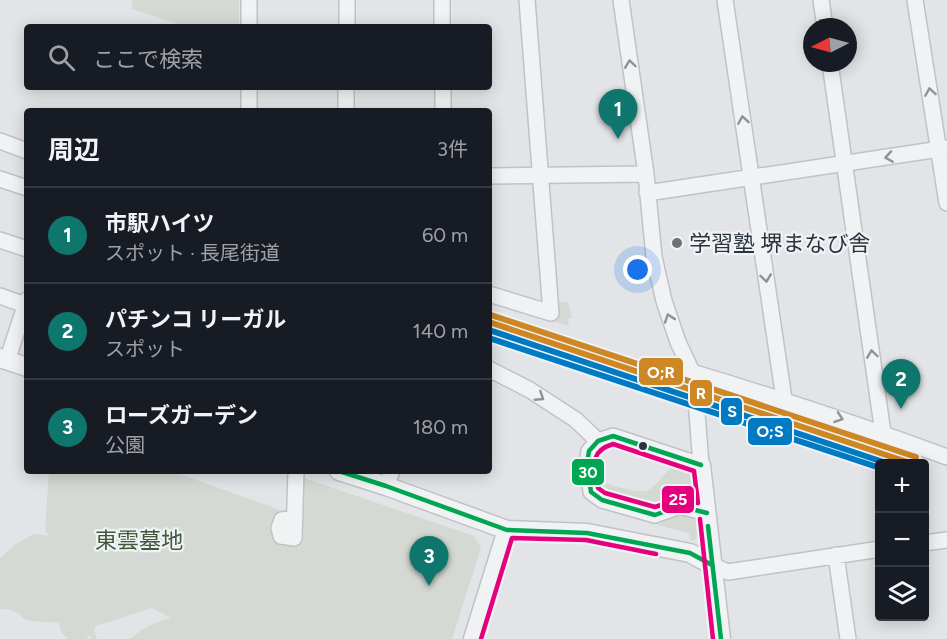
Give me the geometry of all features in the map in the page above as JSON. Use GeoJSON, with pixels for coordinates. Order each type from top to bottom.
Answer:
{"type":"FeatureCollection","features":[{"type":"Feature","properties":{"kind":"street"},"geometry":{"type":"LineString","coordinates":[[249,0],[249,24]]}},
{"type":"Feature","properties":{"kind":"street"},"geometry":{"type":"LineString","coordinates":[[346,24],[347,0]]}},
{"type":"Feature","properties":{"kind":"street"},"geometry":{"type":"LineString","coordinates":[[442,0],[442,24]]}},
{"type":"Feature","properties":{"kind":"street"},"geometry":{"type":"LineString","coordinates":[[492,295],[551,313],[527,0]]}},
{"type":"Feature","properties":{"kind":"street"},"geometry":{"type":"LineString","coordinates":[[621,0],[646,174],[654,257],[664,301],[678,342],[692,372],[695,390],[701,465],[721,639]]}},
{"type":"Feature","properties":{"kind":"street"},"geometry":{"type":"LineString","coordinates":[[725,0],[784,399]]}},
{"type":"Feature","properties":{"kind":"street"},"geometry":{"type":"LineString","coordinates":[[821,0],[824,18]]}},
{"type":"Feature","properties":{"kind":"street"},"geometry":{"type":"LineString","coordinates":[[915,0],[943,149],[947,203]]}},
{"type":"Feature","properties":{"kind":"street"},"geometry":{"type":"LineString","coordinates":[[831,72],[883,433]]}},
{"type":"Feature","properties":{"kind":"street"},"geometry":{"type":"LineString","coordinates":[[249,90],[249,108]]}},
{"type":"Feature","properties":{"kind":"street"},"geometry":{"type":"LineString","coordinates":[[346,90],[346,108]]}},
{"type":"Feature","properties":{"kind":"street"},"geometry":{"type":"LineString","coordinates":[[443,90],[443,108]]}},
{"type":"Feature","properties":{"kind":"street"},"geometry":{"type":"LineString","coordinates":[[0,141],[24,149]]}},
{"type":"Feature","properties":{"kind":"street"},"geometry":{"type":"LineString","coordinates":[[647,193],[943,149]]}},
{"type":"Feature","properties":{"kind":"street"},"geometry":{"type":"LineString","coordinates":[[492,176],[646,174]]}},
{"type":"Feature","properties":{"kind":"street"},"geometry":{"type":"LineString","coordinates":[[0,179],[24,187]]}},
{"type":"Feature","properties":{"kind":"street"},"geometry":{"type":"LineString","coordinates":[[0,240],[24,248]]}},
{"type":"Feature","properties":{"kind":"street"},"geometry":{"type":"LineString","coordinates":[[0,296],[24,302]]}},
{"type":"Feature","properties":{"kind":"street"},"geometry":{"type":"LineString","coordinates":[[24,307],[3,359],[24,367]]}},
{"type":"Feature","properties":{"kind":"street"},"geometry":{"type":"LineString","coordinates":[[492,371],[549,402],[576,420],[598,441]]}},
{"type":"Feature","properties":{"kind":"street"},"geometry":{"type":"LineString","coordinates":[[692,372],[784,399],[947,457]]}},
{"type":"Feature","properties":{"kind":"street"},"geometry":{"type":"LineString","coordinates":[[701,465],[613,436],[598,441],[589,451],[587,464],[591,492],[602,500],[655,515],[680,506],[707,513]]}},
{"type":"Feature","properties":{"kind":"street"},"geometry":{"type":"LineString","coordinates":[[295,518],[296,474]]}},
{"type":"Feature","properties":{"kind":"street"},"geometry":{"type":"LineString","coordinates":[[358,474],[389,479],[507,530],[587,533],[690,553],[728,572],[875,550]]}},
{"type":"Feature","properties":{"kind":"street"},"geometry":{"type":"LineString","coordinates":[[473,639],[507,530]]}},
{"type":"Feature","properties":{"kind":"street"},"geometry":{"type":"LineString","coordinates":[[929,542],[947,540]]}},
{"type":"Feature","properties":{"kind":"street"},"geometry":{"type":"LineString","coordinates":[[836,555],[848,639]]}},
{"type":"Feature","properties":{"kind":"green space"},"geometry":{"type":"Polygon","coordinates":[[[132,0],[239,0],[239,24],[178,24],[132,9],[132,0]]]}},
{"type":"Feature","properties":{"kind":"green space"},"geometry":{"type":"Polygon","coordinates":[[[555,302],[568,302],[572,318],[568,319],[569,326],[556,322],[555,302]]]}},
{"type":"Feature","properties":{"kind":"green space"},"geometry":{"type":"Polygon","coordinates":[[[679,468],[690,473],[695,482],[696,496],[653,504],[625,500],[602,489],[602,486],[607,484],[645,491],[655,485],[670,469],[679,468]]]}},
{"type":"Feature","properties":{"kind":"green space","name":"東雲墓地"},"geometry":{"type":"Polygon","coordinates":[[[49,474],[179,474],[286,512],[288,544],[300,543],[304,478],[474,536],[481,548],[452,639],[130,639],[149,626],[171,618],[152,608],[96,626],[94,630],[97,639],[91,639],[90,635],[86,639],[68,639],[61,632],[59,623],[23,619],[19,613],[0,609],[0,558],[16,544],[34,534],[49,536],[45,530],[49,474]]]}},
{"type":"Feature","properties":{"kind":"green space"},"geometry":{"type":"Polygon","coordinates":[[[680,514],[691,515],[699,523],[700,534],[695,540],[690,541],[689,533],[657,525],[680,514]]]}},
{"type":"Feature","properties":{"kind":"transit line","name":"O;R"},"geometry":{"type":"LineString","coordinates":[[492,315],[916,457]]}},
{"type":"Feature","properties":{"kind":"transit line","name":"R"},"geometry":{"type":"LineString","coordinates":[[492,323],[898,459]]}},
{"type":"Feature","properties":{"kind":"transit line","name":"S"},"geometry":{"type":"LineString","coordinates":[[492,331],[875,459]]}},
{"type":"Feature","properties":{"kind":"transit line","name":"O;S"},"geometry":{"type":"LineString","coordinates":[[492,339],[875,466]]}},
{"type":"Feature","properties":{"kind":"transit line","name":"30"},"geometry":{"type":"LineString","coordinates":[[701,465],[613,436],[598,441],[589,451],[587,464],[591,492],[602,500],[655,515],[680,506],[707,513]]}},
{"type":"Feature","properties":{"kind":"transit line","name":"25"},"geometry":{"type":"LineString","coordinates":[[613,444],[694,471],[698,503],[679,499],[655,507],[605,493],[598,488],[595,461],[600,451],[613,444]]}},
{"type":"Feature","properties":{"kind":"transit line","name":"30"},"geometry":{"type":"LineString","coordinates":[[348,474],[507,530],[587,533],[690,553],[712,565]]}},
{"type":"Feature","properties":{"kind":"transit line","name":"25"},"geometry":{"type":"LineString","coordinates":[[700,519],[713,639]]}},
{"type":"Feature","properties":{"kind":"transit line","name":"30"},"geometry":{"type":"LineString","coordinates":[[708,526],[721,639]]}},
{"type":"Feature","properties":{"kind":"transit line","name":"25"},"geometry":{"type":"LineString","coordinates":[[481,639],[512,538],[586,540],[656,554]]}},
{"type":"Feature","properties":{"kind":"place","name":"市駅ハイツ"},"geometry":{"type":"Point","coordinates":[618,139]}},
{"type":"Feature","properties":{"kind":"place","name":"学習塾 堺まなび舎"},"geometry":{"type":"Point","coordinates":[677,243]}},
{"type":"Feature","properties":{"kind":"place","name":"パチンコ リーガル"},"geometry":{"type":"Point","coordinates":[901,409]}},
{"type":"Feature","properties":{"kind":"place","name":"ローズガーデン"},"geometry":{"type":"Point","coordinates":[429,586]}}]}
